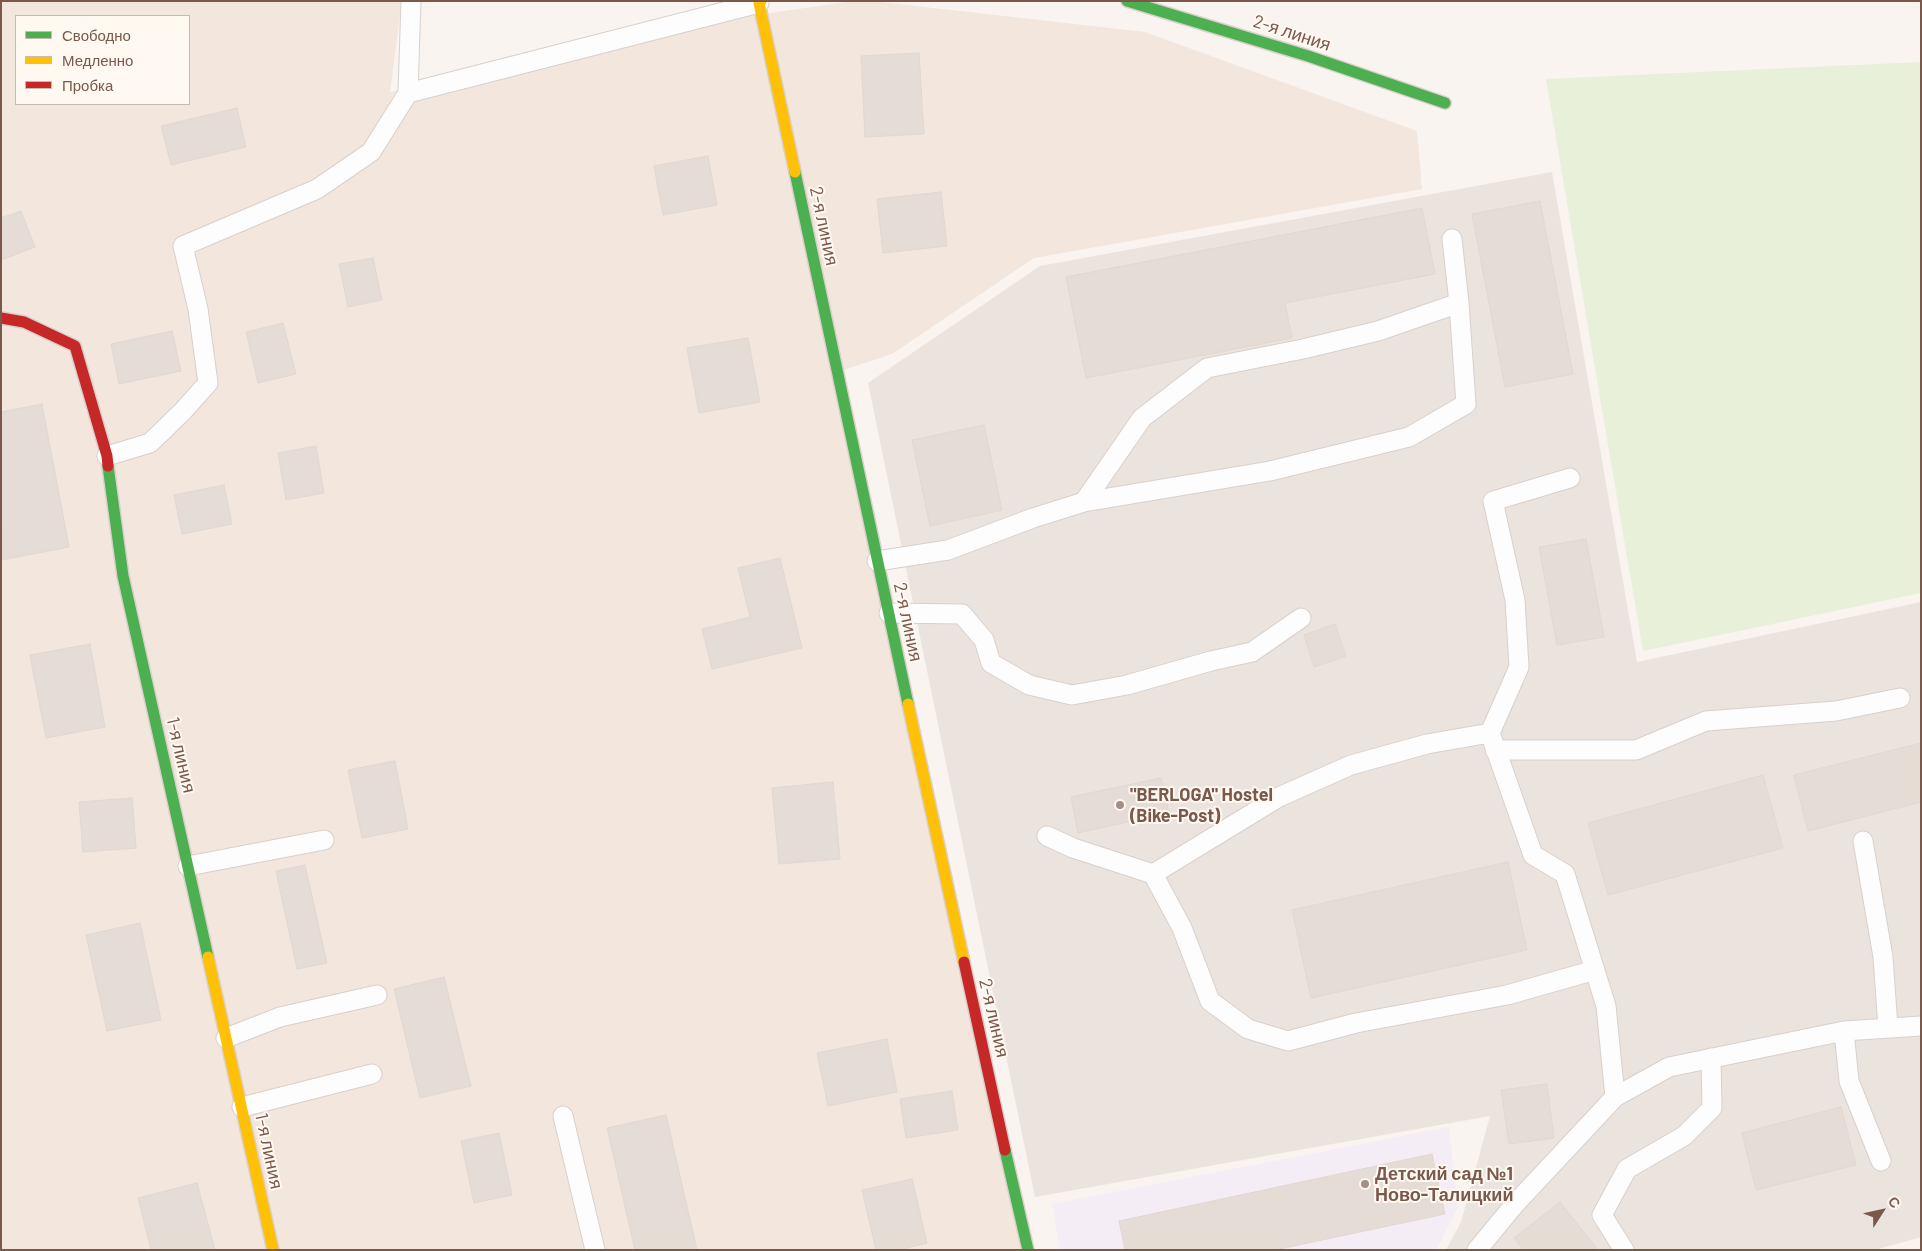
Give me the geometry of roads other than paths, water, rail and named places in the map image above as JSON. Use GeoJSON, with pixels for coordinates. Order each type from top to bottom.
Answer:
{"type":"FeatureCollection","features":[{"type":"Feature","properties":{"kind":"street","name":"2-я линия"},"geometry":{"type":"LineString","coordinates":[[1128,1],[1308,56],[1444,103]]}},
{"type":"Feature","properties":{"kind":"street","name":"2-я линия"},"geometry":{"type":"LineString","coordinates":[[760,2],[877,560],[975,1016],[1028,1250]]}},
{"type":"Feature","properties":{"kind":"street","name":"1-я линия"},"geometry":{"type":"LineString","coordinates":[[1,318],[24,322],[75,346],[107,456],[123,576],[273,1250]]}},
{"type":"Feature","properties":{"kind":"lane"},"geometry":{"type":"LineString","coordinates":[[107,456],[150,443],[183,412],[208,383],[198,309],[183,246],[317,189],[371,152],[408,93],[411,1]]}},
{"type":"Feature","properties":{"kind":"lane"},"geometry":{"type":"LineString","coordinates":[[408,93],[760,2]]}},
{"type":"Feature","properties":{"kind":"lane"},"geometry":{"type":"LineString","coordinates":[[877,560],[948,550],[1033,518],[1084,502],[1270,471],[1409,437],[1466,404],[1459,303],[1452,239]]}},
{"type":"Feature","properties":{"kind":"lane"},"geometry":{"type":"LineString","coordinates":[[1084,502],[1142,418],[1208,368],[1303,349],[1378,331],[1459,303]]}},
{"type":"Feature","properties":{"kind":"lane"},"geometry":{"type":"LineString","coordinates":[[1570,478],[1492,501],[1515,600],[1519,667],[1493,741],[1533,855],[1565,874],[1606,1006],[1615,1097]]}},
{"type":"Feature","properties":{"kind":"lane"},"geometry":{"type":"LineString","coordinates":[[889,613],[962,614],[984,640],[991,663],[1030,685],[1072,695],[1126,685],[1211,661],[1252,652],[1301,618]]}},
{"type":"Feature","properties":{"kind":"lane"},"geometry":{"type":"LineString","coordinates":[[1153,874],[1279,797],[1351,765],[1427,744],[1493,741],[1636,750],[1706,721],[1836,711],[1900,698]]}},
{"type":"Feature","properties":{"kind":"lane"},"geometry":{"type":"LineString","coordinates":[[1047,836],[1073,848],[1153,874],[1182,928],[1210,1001],[1248,1029],[1288,1041],[1356,1023],[1507,995],[1595,970]]}},
{"type":"Feature","properties":{"kind":"lane"},"geometry":{"type":"LineString","coordinates":[[188,866],[324,840]]}},
{"type":"Feature","properties":{"kind":"lane"},"geometry":{"type":"LineString","coordinates":[[1863,841],[1883,956],[1888,1028]]}},
{"type":"Feature","properties":{"kind":"lane"},"geometry":{"type":"LineString","coordinates":[[226,1038],[280,1017],[377,995]]}},
{"type":"Feature","properties":{"kind":"lane"},"geometry":{"type":"LineString","coordinates":[[1477,1250],[1515,1204],[1615,1097],[1670,1067],[1844,1031],[1921,1026]]}},
{"type":"Feature","properties":{"kind":"lane"},"geometry":{"type":"LineString","coordinates":[[1844,1031],[1849,1080],[1881,1161]]}},
{"type":"Feature","properties":{"kind":"lane"},"geometry":{"type":"LineString","coordinates":[[1624,1250],[1602,1216],[1627,1170],[1684,1136],[1712,1108],[1711,1058]]}},
{"type":"Feature","properties":{"kind":"lane"},"geometry":{"type":"LineString","coordinates":[[242,1108],[372,1074]]}},
{"type":"Feature","properties":{"kind":"lane"},"geometry":{"type":"LineString","coordinates":[[563,1116],[595,1250]]}},
{"type":"Feature","properties":{"kind":"place","name":"\"BERLOGA\" Hostel (Bike-Post)"},"geometry":{"type":"Point","coordinates":[1120,805]}},
{"type":"Feature","properties":{"kind":"place","name":"Детский сад №1 Ново-Талицкий"},"geometry":{"type":"Point","coordinates":[1365,1184]}}]}
